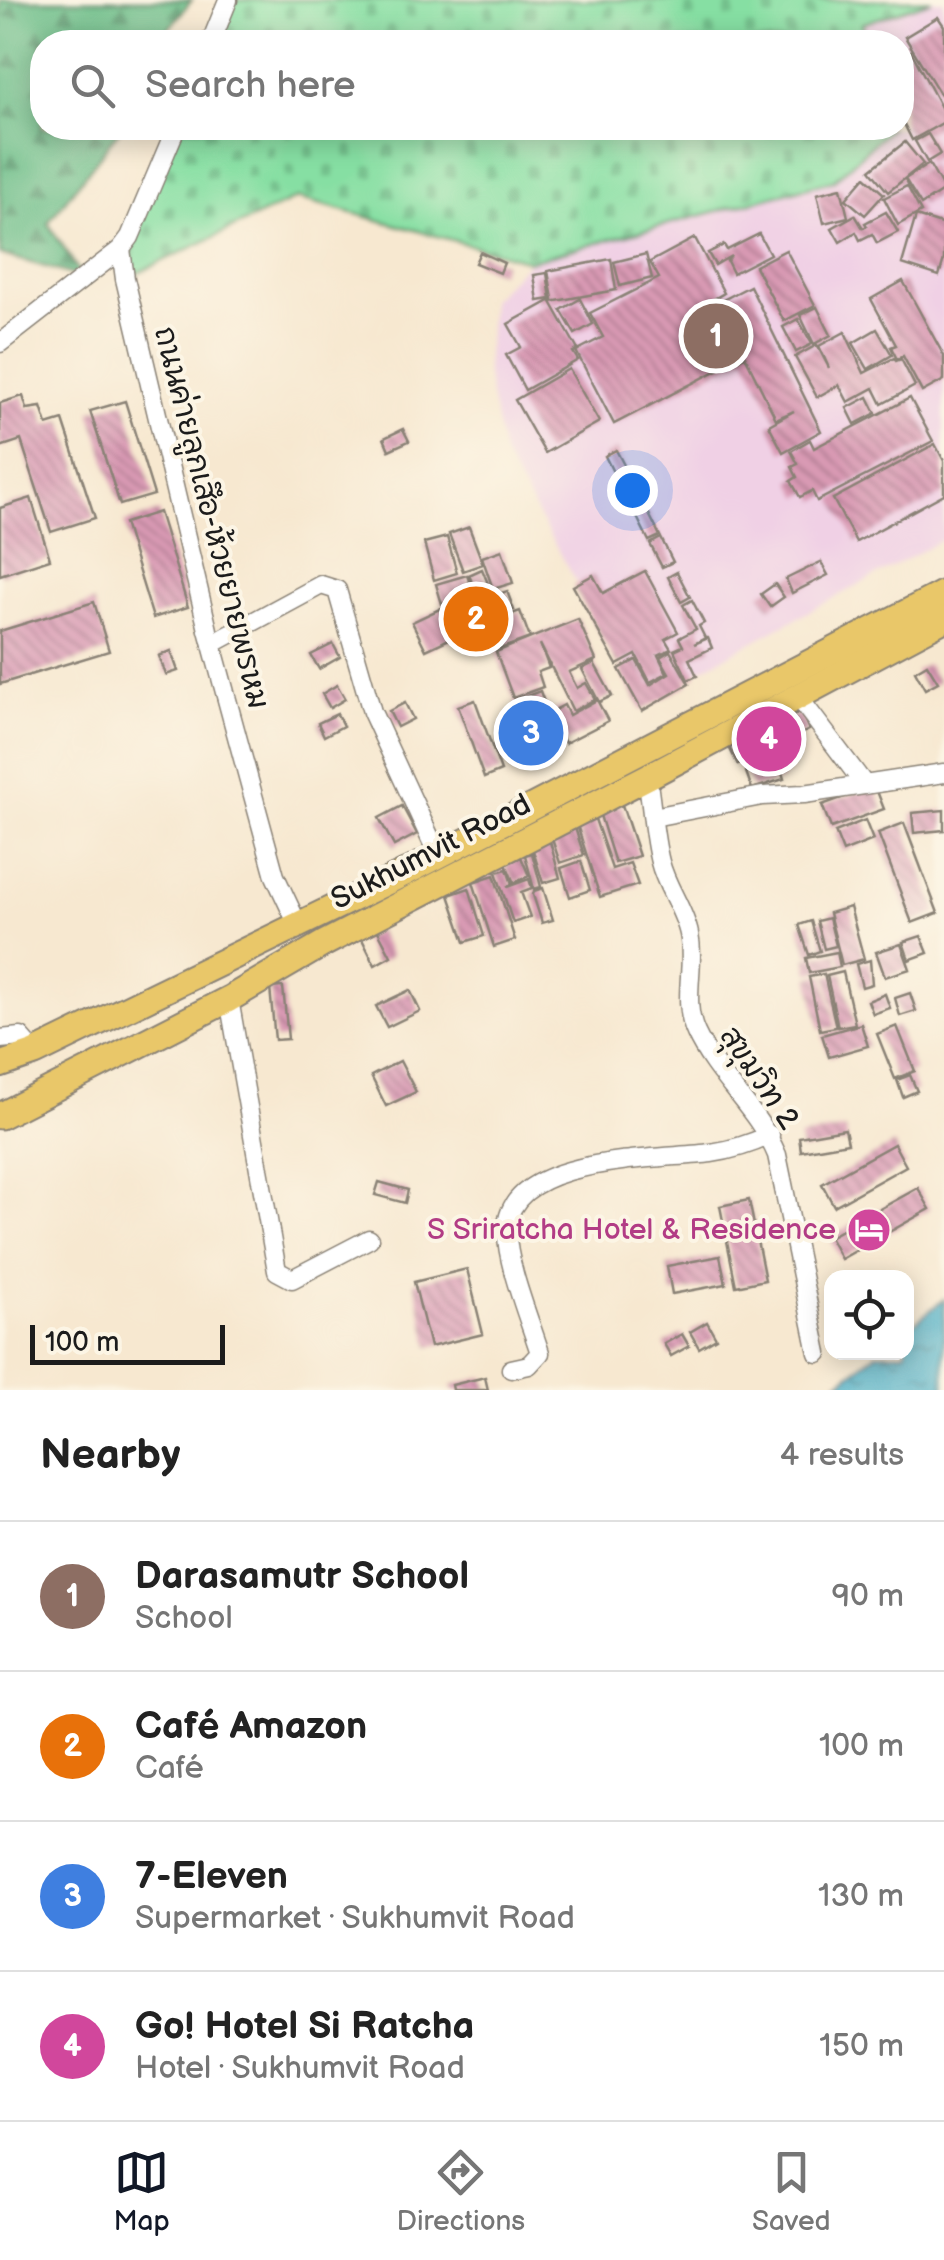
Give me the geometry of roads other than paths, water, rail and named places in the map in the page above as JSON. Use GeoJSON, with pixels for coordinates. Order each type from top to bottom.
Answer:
{"type":"FeatureCollection","features":[{"type":"Feature","properties":{"kind":"highway","name":"Sukhumvit Road"},"geometry":{"type":"LineString","coordinates":[[0,1065],[35,1053],[438,856],[944,592]]}},
{"type":"Feature","properties":{"kind":"highway","name":"Sukhumvit Road"},"geometry":{"type":"LineString","coordinates":[[0,1116],[229,999],[326,943],[648,778],[944,619]]}},
{"type":"Feature","properties":{"kind":"street"},"geometry":{"type":"LineString","coordinates":[[216,30],[228,0]]}},
{"type":"Feature","properties":{"kind":"street"},"geometry":{"type":"LineString","coordinates":[[0,343],[121,249],[130,237],[171,140]]}},
{"type":"Feature","properties":{"kind":"street","name":"ถนนค่ายลูกเสึอ-ห้วยยายพรหม"},"geometry":{"type":"LineString","coordinates":[[121,249],[136,337],[212,644],[275,876],[298,925]]}},
{"type":"Feature","properties":{"kind":"street"},"geometry":{"type":"LineString","coordinates":[[212,644],[322,585],[333,586],[342,599],[372,712],[438,856]]}},
{"type":"Feature","properties":{"kind":"street"},"geometry":{"type":"LineString","coordinates":[[798,698],[864,784]]}},
{"type":"Feature","properties":{"kind":"street"},"geometry":{"type":"LineString","coordinates":[[653,817],[762,796],[804,794],[944,773]]}},
{"type":"Feature","properties":{"kind":"street","name":"สุขุมวิท 2"},"geometry":{"type":"LineString","coordinates":[[648,778],[660,862],[688,928],[693,955],[688,994],[690,1018],[698,1038],[770,1136],[818,1353]]}},
{"type":"Feature","properties":{"kind":"street"},"geometry":{"type":"LineString","coordinates":[[229,999],[277,1271],[292,1279],[370,1239]]}},
{"type":"Feature","properties":{"kind":"street"},"geometry":{"type":"LineString","coordinates":[[0,1040],[21,1037],[35,1053]]}},
{"type":"Feature","properties":{"kind":"street"},"geometry":{"type":"LineString","coordinates":[[511,1369],[528,1365],[540,1353],[511,1257],[506,1224],[516,1203],[534,1187],[580,1166],[714,1152],[770,1136]]}},
{"type":"Feature","properties":{"kind":"water"},"geometry":{"type":"Polygon","coordinates":[[[944,1299],[944,1390],[829,1390],[868,1360],[914,1360],[914,1323],[944,1299]]]}},
{"type":"Feature","properties":{"kind":"place","name":"Darasamutr School"},"geometry":{"type":"Point","coordinates":[716,336]}},
{"type":"Feature","properties":{"kind":"place","name":"Café Amazon"},"geometry":{"type":"Point","coordinates":[476,619]}},
{"type":"Feature","properties":{"kind":"place","name":"7-Eleven"},"geometry":{"type":"Point","coordinates":[531,733]}},
{"type":"Feature","properties":{"kind":"place","name":"Go! Hotel Si Ratcha"},"geometry":{"type":"Point","coordinates":[769,739]}},
{"type":"Feature","properties":{"kind":"place","name":"S Sriratcha Hotel & Residence"},"geometry":{"type":"Point","coordinates":[869,1230]}}]}
